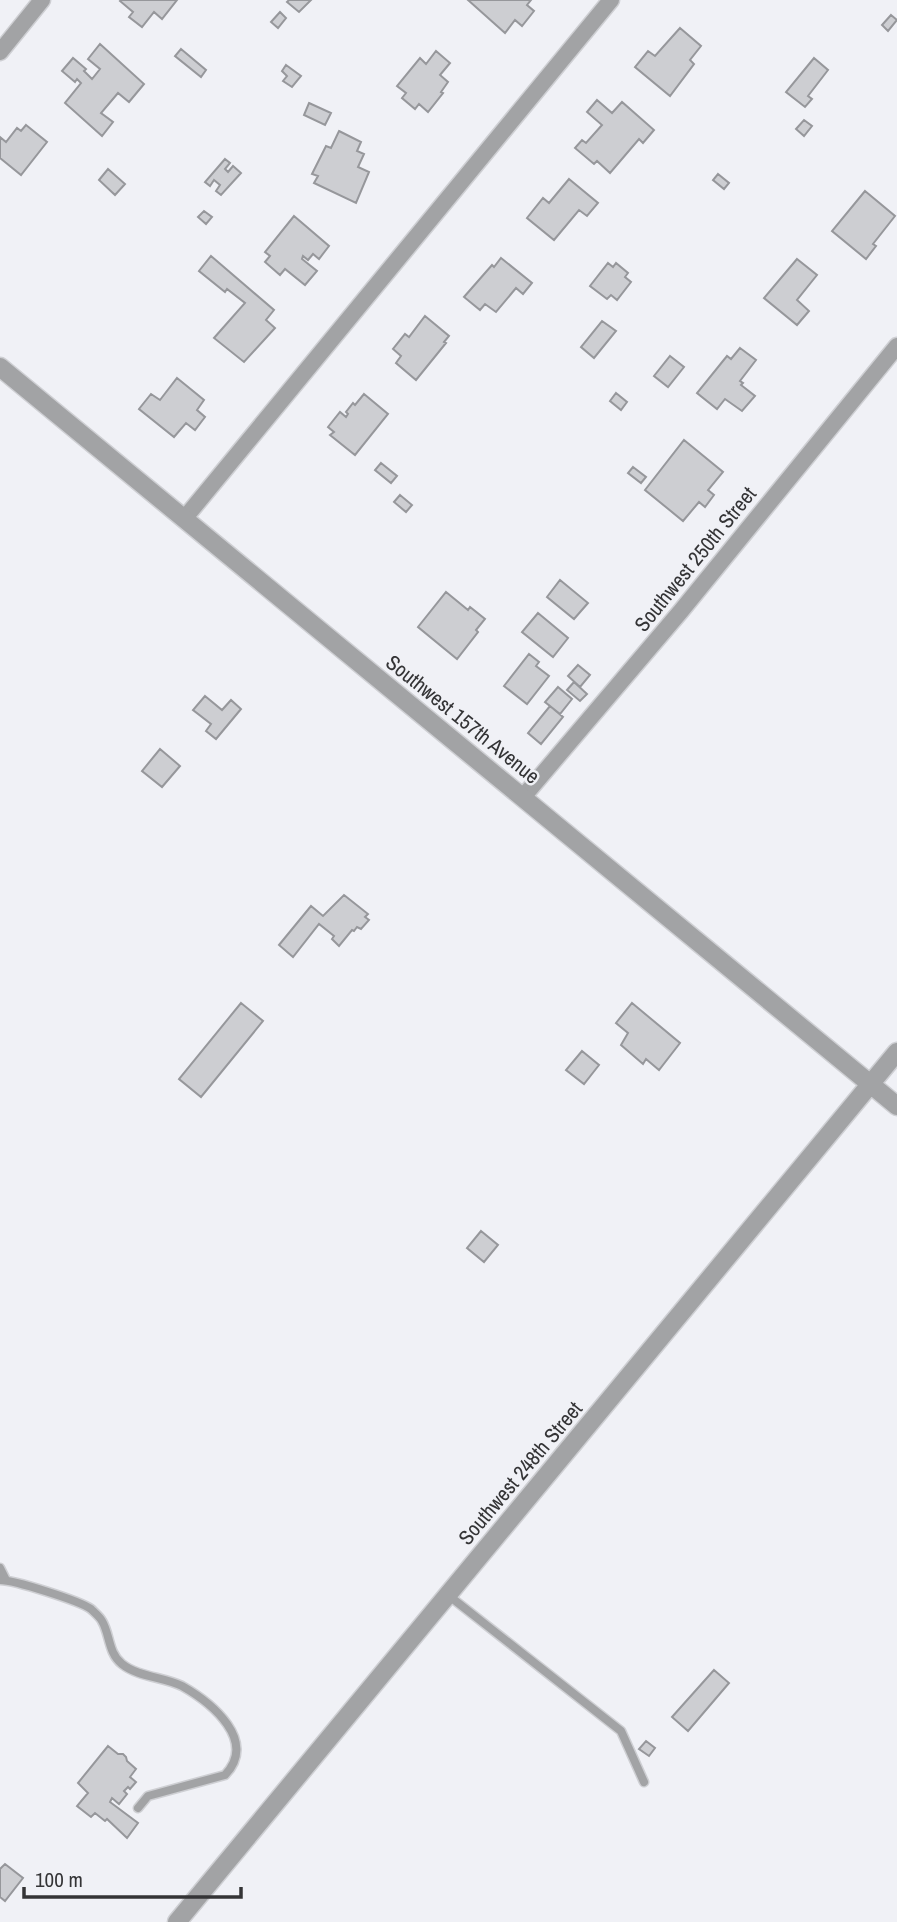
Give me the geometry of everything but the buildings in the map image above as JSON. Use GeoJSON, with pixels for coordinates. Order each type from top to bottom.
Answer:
{"type":"FeatureCollection","features":[{"type":"Feature","properties":{"kind":"street"},"geometry":{"type":"LineString","coordinates":[[0,52],[42,0]]}},
{"type":"Feature","properties":{"kind":"street"},"geometry":{"type":"LineString","coordinates":[[184,519],[611,0]]}},
{"type":"Feature","properties":{"kind":"street","name":"Southwest 250th Street"},"geometry":{"type":"LineString","coordinates":[[523,797],[681,611],[897,345]]}},
{"type":"Feature","properties":{"kind":"street","name":"Southwest 157th Avenue"},"geometry":{"type":"LineString","coordinates":[[0,367],[897,1106]]}},
{"type":"Feature","properties":{"kind":"street","name":"Southwest 248th Street"},"geometry":{"type":"LineString","coordinates":[[177,1922],[897,1052]]}},
{"type":"Feature","properties":{"kind":"lane"},"geometry":{"type":"LineString","coordinates":[[0,1568],[3,1580],[77,1602],[90,1609],[102,1622],[114,1654],[122,1664],[182,1686],[228,1723],[238,1746],[232,1768],[225,1775],[148,1796],[138,1808]]}},
{"type":"Feature","properties":{"kind":"lane"},"geometry":{"type":"LineString","coordinates":[[448,1595],[621,1731],[644,1782]]}}]}
